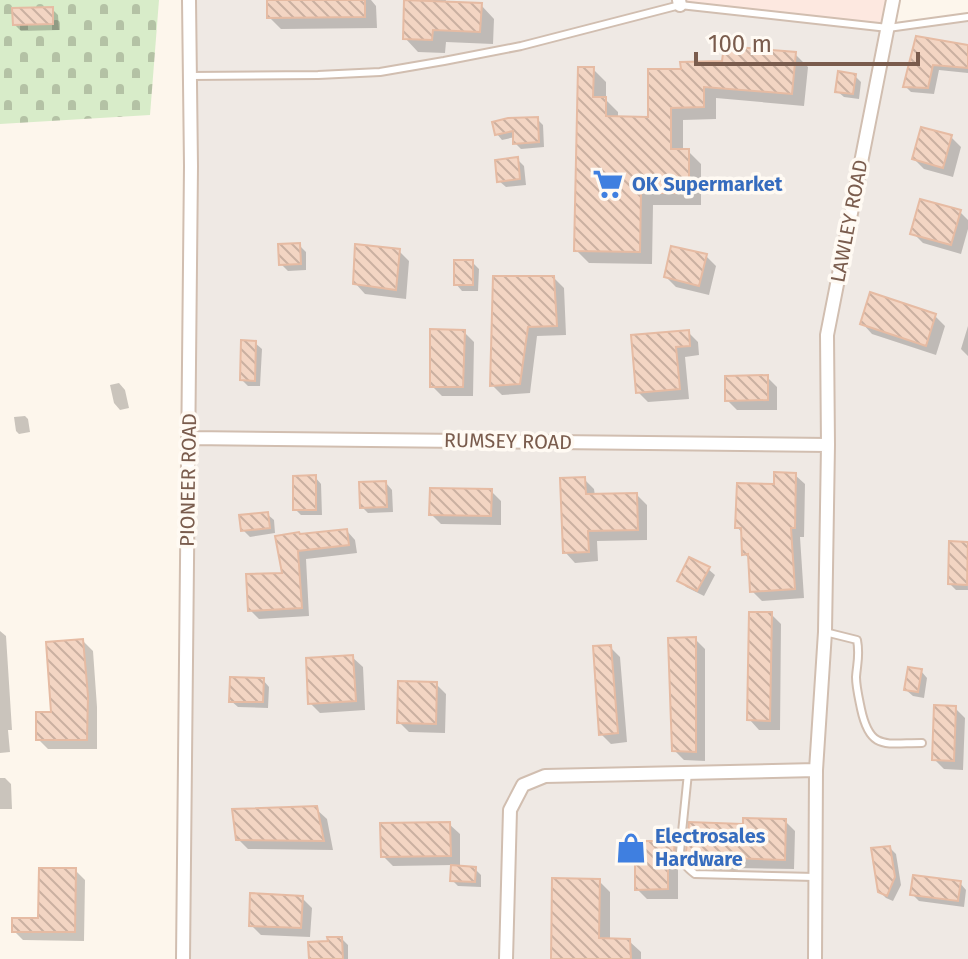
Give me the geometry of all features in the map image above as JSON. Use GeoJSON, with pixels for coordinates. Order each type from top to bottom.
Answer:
{"type":"FeatureCollection","features":[{"type":"Feature","properties":{"kind":"street","name":"PIONEER ROAD"},"geometry":{"type":"LineString","coordinates":[[183,959],[189,438],[189,0]]}},
{"type":"Feature","properties":{"kind":"street","name":"LAWLEY ROAD"},"geometry":{"type":"LineString","coordinates":[[815,959],[816,770],[825,632],[827,335],[893,0]]}},
{"type":"Feature","properties":{"kind":"street","name":"RUMSEY ROAD"},"geometry":{"type":"LineString","coordinates":[[189,438],[828,445]]}},
{"type":"Feature","properties":{"kind":"street"},"geometry":{"type":"LineString","coordinates":[[506,959],[510,810],[523,785],[545,776],[816,770]]}},
{"type":"Feature","properties":{"kind":"lane"},"geometry":{"type":"LineString","coordinates":[[190,76],[380,72],[521,46],[680,2],[888,28],[968,17]]}},
{"type":"Feature","properties":{"kind":"lane"},"geometry":{"type":"LineString","coordinates":[[825,632],[857,640],[860,653],[856,680],[869,734],[883,742],[922,743]]}},
{"type":"Feature","properties":{"kind":"lane"},"geometry":{"type":"LineString","coordinates":[[688,773],[680,852],[686,867],[695,874],[815,877]]}},
{"type":"Feature","properties":{"kind":"shaded area"},"geometry":{"type":"Polygon","coordinates":[[[189,0],[679,0],[681,5],[888,28],[968,17],[968,959],[183,959],[189,0]]]}},
{"type":"Feature","properties":{"kind":"shaded area"},"geometry":{"type":"Polygon","coordinates":[[[679,0],[893,0],[888,28],[680,5],[679,0]]]}},
{"type":"Feature","properties":{"kind":"green space"},"geometry":{"type":"Polygon","coordinates":[[[0,0],[159,0],[150,115],[0,124],[0,0]]]}},
{"type":"Feature","properties":{"kind":"building"},"geometry":{"type":"Polygon","coordinates":[[[267,0],[365,0],[365,17],[267,18],[267,0]]]}},
{"type":"Feature","properties":{"kind":"building"},"geometry":{"type":"Polygon","coordinates":[[[404,0],[482,3],[480,32],[433,30],[432,40],[403,39],[404,0]]]}},
{"type":"Feature","properties":{"kind":"building"},"geometry":{"type":"Polygon","coordinates":[[[53,7],[53,24],[13,25],[12,8],[53,7]]]}},
{"type":"Feature","properties":{"kind":"building"},"geometry":{"type":"Polygon","coordinates":[[[916,36],[968,45],[968,68],[933,65],[928,88],[903,87],[916,36]]]}},
{"type":"Feature","properties":{"kind":"building"},"geometry":{"type":"Polygon","coordinates":[[[724,46],[796,52],[792,94],[704,87],[704,107],[671,108],[671,149],[689,149],[689,193],[641,193],[640,252],[574,251],[578,67],[594,67],[593,97],[606,97],[606,116],[648,117],[648,69],[681,69],[680,62],[722,61],[724,46]]]}},
{"type":"Feature","properties":{"kind":"building"},"geometry":{"type":"Polygon","coordinates":[[[838,71],[856,74],[853,94],[835,92],[838,71]]]}},
{"type":"Feature","properties":{"kind":"building"},"geometry":{"type":"Polygon","coordinates":[[[538,117],[539,142],[513,144],[513,131],[495,135],[492,122],[538,117]]]}},
{"type":"Feature","properties":{"kind":"building"},"geometry":{"type":"Polygon","coordinates":[[[921,127],[952,135],[943,168],[912,159],[921,127]]]}},
{"type":"Feature","properties":{"kind":"building"},"geometry":{"type":"Polygon","coordinates":[[[518,157],[520,179],[497,182],[495,160],[518,157]]]}},
{"type":"Feature","properties":{"kind":"building"},"geometry":{"type":"Polygon","coordinates":[[[920,199],[961,210],[951,245],[910,234],[920,199]]]}},
{"type":"Feature","properties":{"kind":"building"},"geometry":{"type":"Polygon","coordinates":[[[300,243],[301,264],[279,265],[278,244],[300,243]]]}},
{"type":"Feature","properties":{"kind":"building"},"geometry":{"type":"Polygon","coordinates":[[[355,244],[400,249],[396,290],[353,284],[355,244]]]}},
{"type":"Feature","properties":{"kind":"building"},"geometry":{"type":"Polygon","coordinates":[[[671,246],[707,254],[699,286],[664,277],[671,246]]]}},
{"type":"Feature","properties":{"kind":"building"},"geometry":{"type":"Polygon","coordinates":[[[454,260],[473,260],[473,285],[454,285],[454,260]]]}},
{"type":"Feature","properties":{"kind":"building"},"geometry":{"type":"Polygon","coordinates":[[[493,276],[554,276],[557,326],[528,327],[520,384],[490,386],[493,276]]]}},
{"type":"Feature","properties":{"kind":"building"},"geometry":{"type":"Polygon","coordinates":[[[870,292],[936,314],[926,346],[860,324],[870,292]]]}},
{"type":"Feature","properties":{"kind":"building"},"geometry":{"type":"Polygon","coordinates":[[[430,329],[465,330],[463,387],[430,387],[430,329]]]}},
{"type":"Feature","properties":{"kind":"building"},"geometry":{"type":"Polygon","coordinates":[[[689,330],[690,346],[676,347],[680,389],[636,393],[631,335],[689,330]]]}},
{"type":"Feature","properties":{"kind":"building"},"geometry":{"type":"Polygon","coordinates":[[[241,340],[256,341],[255,381],[240,380],[241,340]]]}},
{"type":"Feature","properties":{"kind":"building"},"geometry":{"type":"Polygon","coordinates":[[[768,375],[768,400],[725,401],[725,376],[768,375]]]}},
{"type":"Feature","properties":{"kind":"building"},"geometry":{"type":"Polygon","coordinates":[[[774,472],[796,473],[795,528],[791,528],[795,589],[750,592],[748,554],[742,555],[741,528],[735,528],[737,483],[774,484],[774,472]]]}},
{"type":"Feature","properties":{"kind":"building"},"geometry":{"type":"Polygon","coordinates":[[[316,475],[316,510],[293,510],[293,476],[316,475]]]}},
{"type":"Feature","properties":{"kind":"building"},"geometry":{"type":"Polygon","coordinates":[[[585,477],[586,494],[637,493],[638,530],[588,531],[589,552],[563,553],[560,478],[585,477]]]}},
{"type":"Feature","properties":{"kind":"building"},"geometry":{"type":"Polygon","coordinates":[[[386,481],[387,507],[360,508],[359,482],[386,481]]]}},
{"type":"Feature","properties":{"kind":"building"},"geometry":{"type":"Polygon","coordinates":[[[430,488],[492,489],[491,516],[429,515],[430,488]]]}},
{"type":"Feature","properties":{"kind":"building"},"geometry":{"type":"Polygon","coordinates":[[[268,512],[270,528],[241,531],[239,515],[268,512]]]}},
{"type":"Feature","properties":{"kind":"building"},"geometry":{"type":"Polygon","coordinates":[[[347,529],[349,545],[298,551],[302,608],[248,611],[246,574],[282,573],[275,536],[347,529]]]}},
{"type":"Feature","properties":{"kind":"building"},"geometry":{"type":"Polygon","coordinates":[[[949,541],[968,542],[967,585],[948,584],[949,541]]]}},
{"type":"Feature","properties":{"kind":"building"},"geometry":{"type":"Polygon","coordinates":[[[689,557],[710,567],[697,591],[677,581],[689,557]]]}},
{"type":"Feature","properties":{"kind":"building"},"geometry":{"type":"Polygon","coordinates":[[[749,612],[772,612],[770,721],[747,720],[749,612]]]}},
{"type":"Feature","properties":{"kind":"building"},"geometry":{"type":"Polygon","coordinates":[[[696,637],[696,752],[672,751],[668,638],[696,637]]]}},
{"type":"Feature","properties":{"kind":"building"},"geometry":{"type":"Polygon","coordinates":[[[83,639],[88,696],[87,740],[36,740],[36,712],[51,712],[46,642],[83,639]]]}},
{"type":"Feature","properties":{"kind":"building"},"geometry":{"type":"Polygon","coordinates":[[[611,645],[618,733],[599,735],[593,646],[611,645]]]}},
{"type":"Feature","properties":{"kind":"building"},"geometry":{"type":"Polygon","coordinates":[[[353,655],[356,701],[308,704],[306,658],[353,655]]]}},
{"type":"Feature","properties":{"kind":"building"},"geometry":{"type":"Polygon","coordinates":[[[908,667],[922,669],[918,692],[904,690],[908,667]]]}},
{"type":"Feature","properties":{"kind":"building"},"geometry":{"type":"Polygon","coordinates":[[[230,677],[264,678],[263,702],[229,702],[230,677]]]}},
{"type":"Feature","properties":{"kind":"building"},"geometry":{"type":"Polygon","coordinates":[[[398,681],[437,682],[436,724],[397,723],[398,681]]]}},
{"type":"Feature","properties":{"kind":"building"},"geometry":{"type":"Polygon","coordinates":[[[934,705],[956,706],[954,761],[932,760],[934,705]]]}},
{"type":"Feature","properties":{"kind":"building"},"geometry":{"type":"Polygon","coordinates":[[[317,806],[324,841],[236,840],[232,809],[317,806]]]}},
{"type":"Feature","properties":{"kind":"building"},"geometry":{"type":"Polygon","coordinates":[[[743,818],[786,819],[785,860],[689,860],[686,852],[689,822],[743,824],[743,818]]]}},
{"type":"Feature","properties":{"kind":"building"},"geometry":{"type":"Polygon","coordinates":[[[450,822],[451,856],[381,857],[380,823],[450,822]]]}},
{"type":"Feature","properties":{"kind":"building"},"geometry":{"type":"Polygon","coordinates":[[[635,841],[675,841],[676,860],[668,860],[668,889],[635,890],[635,841]]]}},
{"type":"Feature","properties":{"kind":"building"},"geometry":{"type":"Polygon","coordinates":[[[890,846],[895,877],[887,896],[878,892],[871,848],[890,846]]]}},
{"type":"Feature","properties":{"kind":"building"},"geometry":{"type":"Polygon","coordinates":[[[451,865],[476,867],[475,882],[450,881],[451,865]]]}},
{"type":"Feature","properties":{"kind":"building"},"geometry":{"type":"Polygon","coordinates":[[[39,868],[76,868],[75,932],[12,932],[12,918],[38,918],[39,868]]]}},
{"type":"Feature","properties":{"kind":"building"},"geometry":{"type":"Polygon","coordinates":[[[913,875],[961,881],[958,901],[910,895],[913,875]]]}},
{"type":"Feature","properties":{"kind":"building"},"geometry":{"type":"Polygon","coordinates":[[[552,878],[600,879],[599,938],[630,939],[631,959],[551,959],[552,878]]]}},
{"type":"Feature","properties":{"kind":"building"},"geometry":{"type":"Polygon","coordinates":[[[250,893],[303,896],[301,928],[249,926],[250,893]]]}},
{"type":"Feature","properties":{"kind":"building"},"geometry":{"type":"Polygon","coordinates":[[[327,937],[342,937],[343,959],[309,959],[308,942],[328,941],[327,937]]]}},
{"type":"Feature","properties":{"kind":"place","name":"OK Supermarket"},"geometry":{"type":"Point","coordinates":[608,184]}},
{"type":"Feature","properties":{"kind":"place","name":"Electrosales Hardware"},"geometry":{"type":"Point","coordinates":[631,848]}}]}
